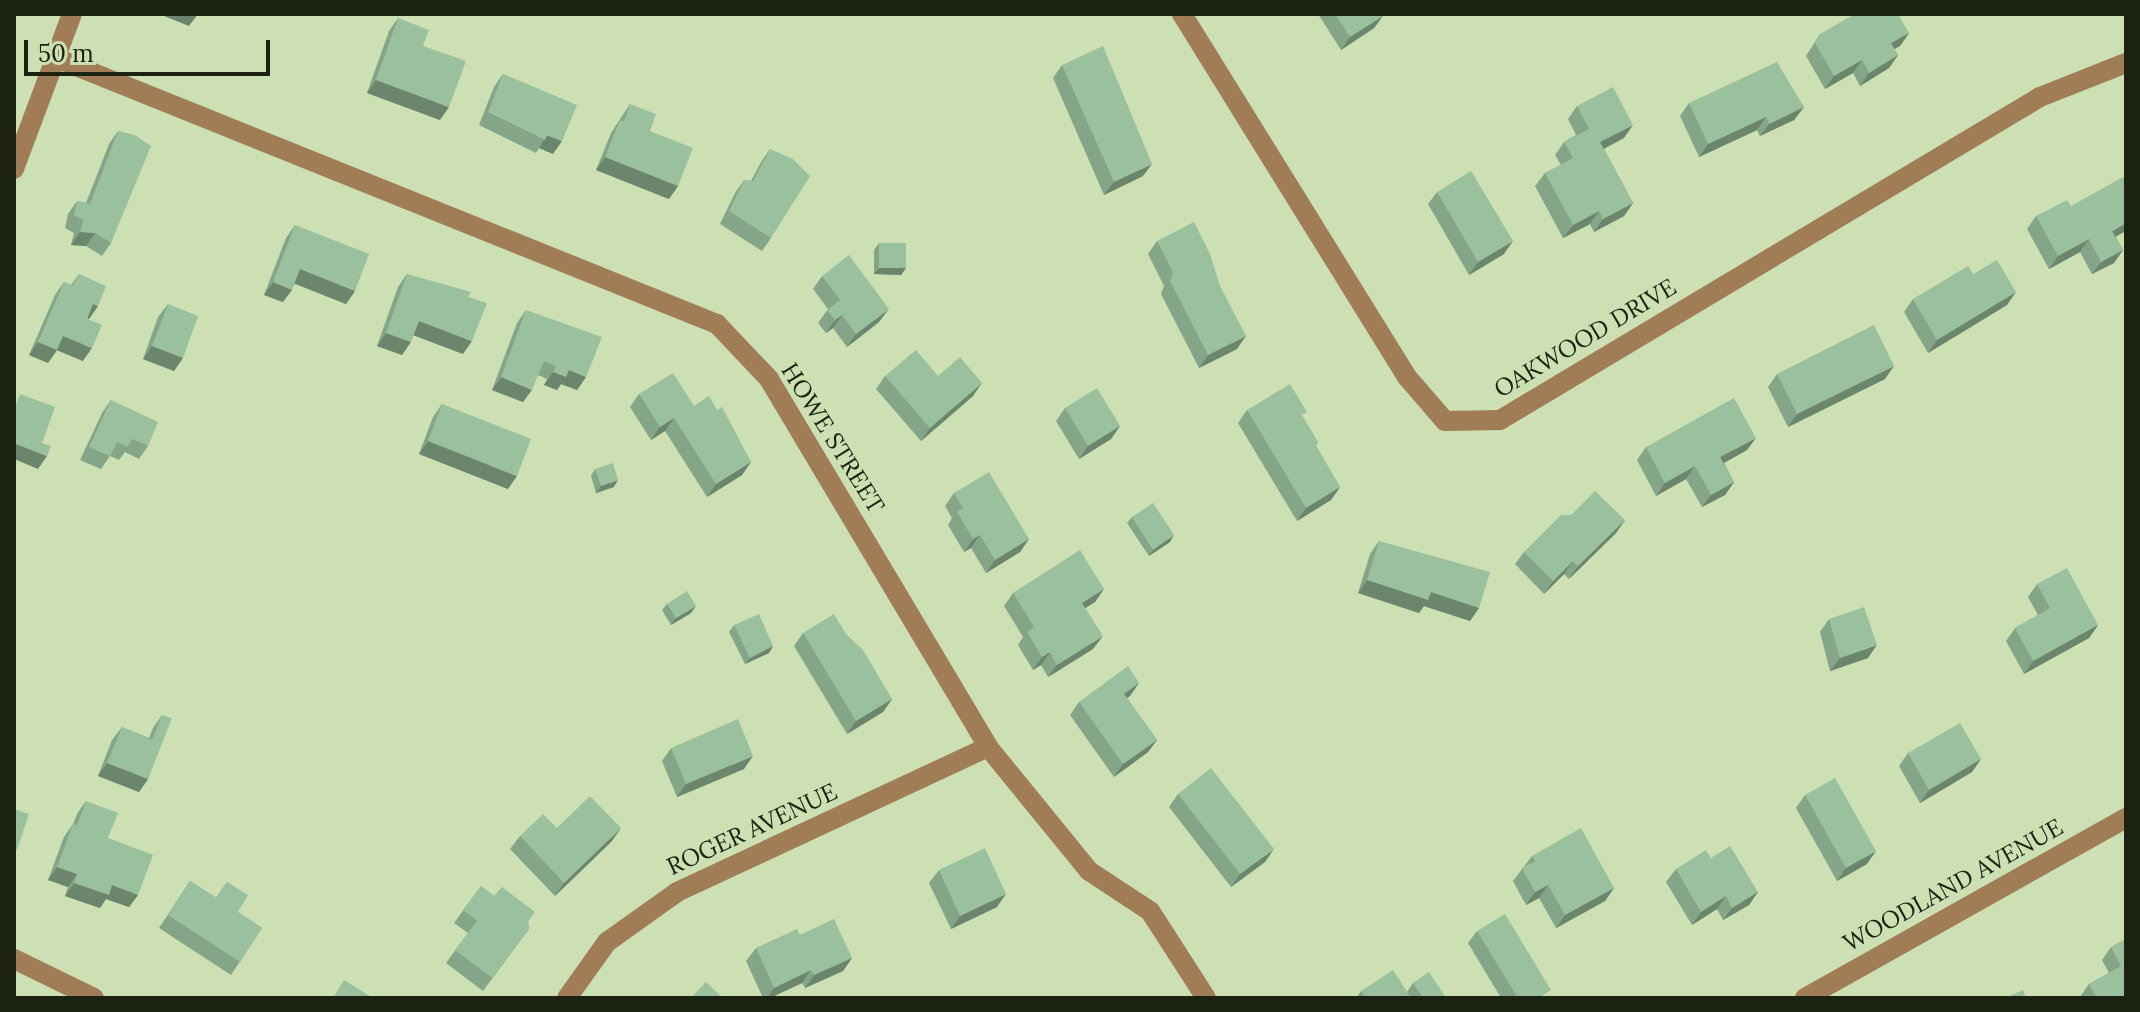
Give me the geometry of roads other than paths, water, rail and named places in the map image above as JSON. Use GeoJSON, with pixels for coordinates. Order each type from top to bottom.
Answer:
{"type":"FeatureCollection","features":[{"type":"Feature","properties":{"kind":"street"},"geometry":{"type":"LineString","coordinates":[[14,169],[72,14]]}},
{"type":"Feature","properties":{"kind":"street","name":"OAKWOOD DRIVE"},"geometry":{"type":"LineString","coordinates":[[1182,14],[1407,377],[1445,421],[1500,420],[2040,97],[2126,63]]}},
{"type":"Feature","properties":{"kind":"street","name":"HOWE STREET"},"geometry":{"type":"LineString","coordinates":[[56,58],[717,324],[769,379],[988,747],[1089,871],[1150,911],[1206,998]]}},
{"type":"Feature","properties":{"kind":"street","name":"ROGER AVENUE"},"geometry":{"type":"LineString","coordinates":[[567,998],[607,942],[677,892],[988,747]]}},
{"type":"Feature","properties":{"kind":"street","name":"WOODLAND AVENUE"},"geometry":{"type":"LineString","coordinates":[[1805,998],[2126,818]]}},
{"type":"Feature","properties":{"kind":"street"},"geometry":{"type":"LineString","coordinates":[[14,959],[94,998]]}}]}
